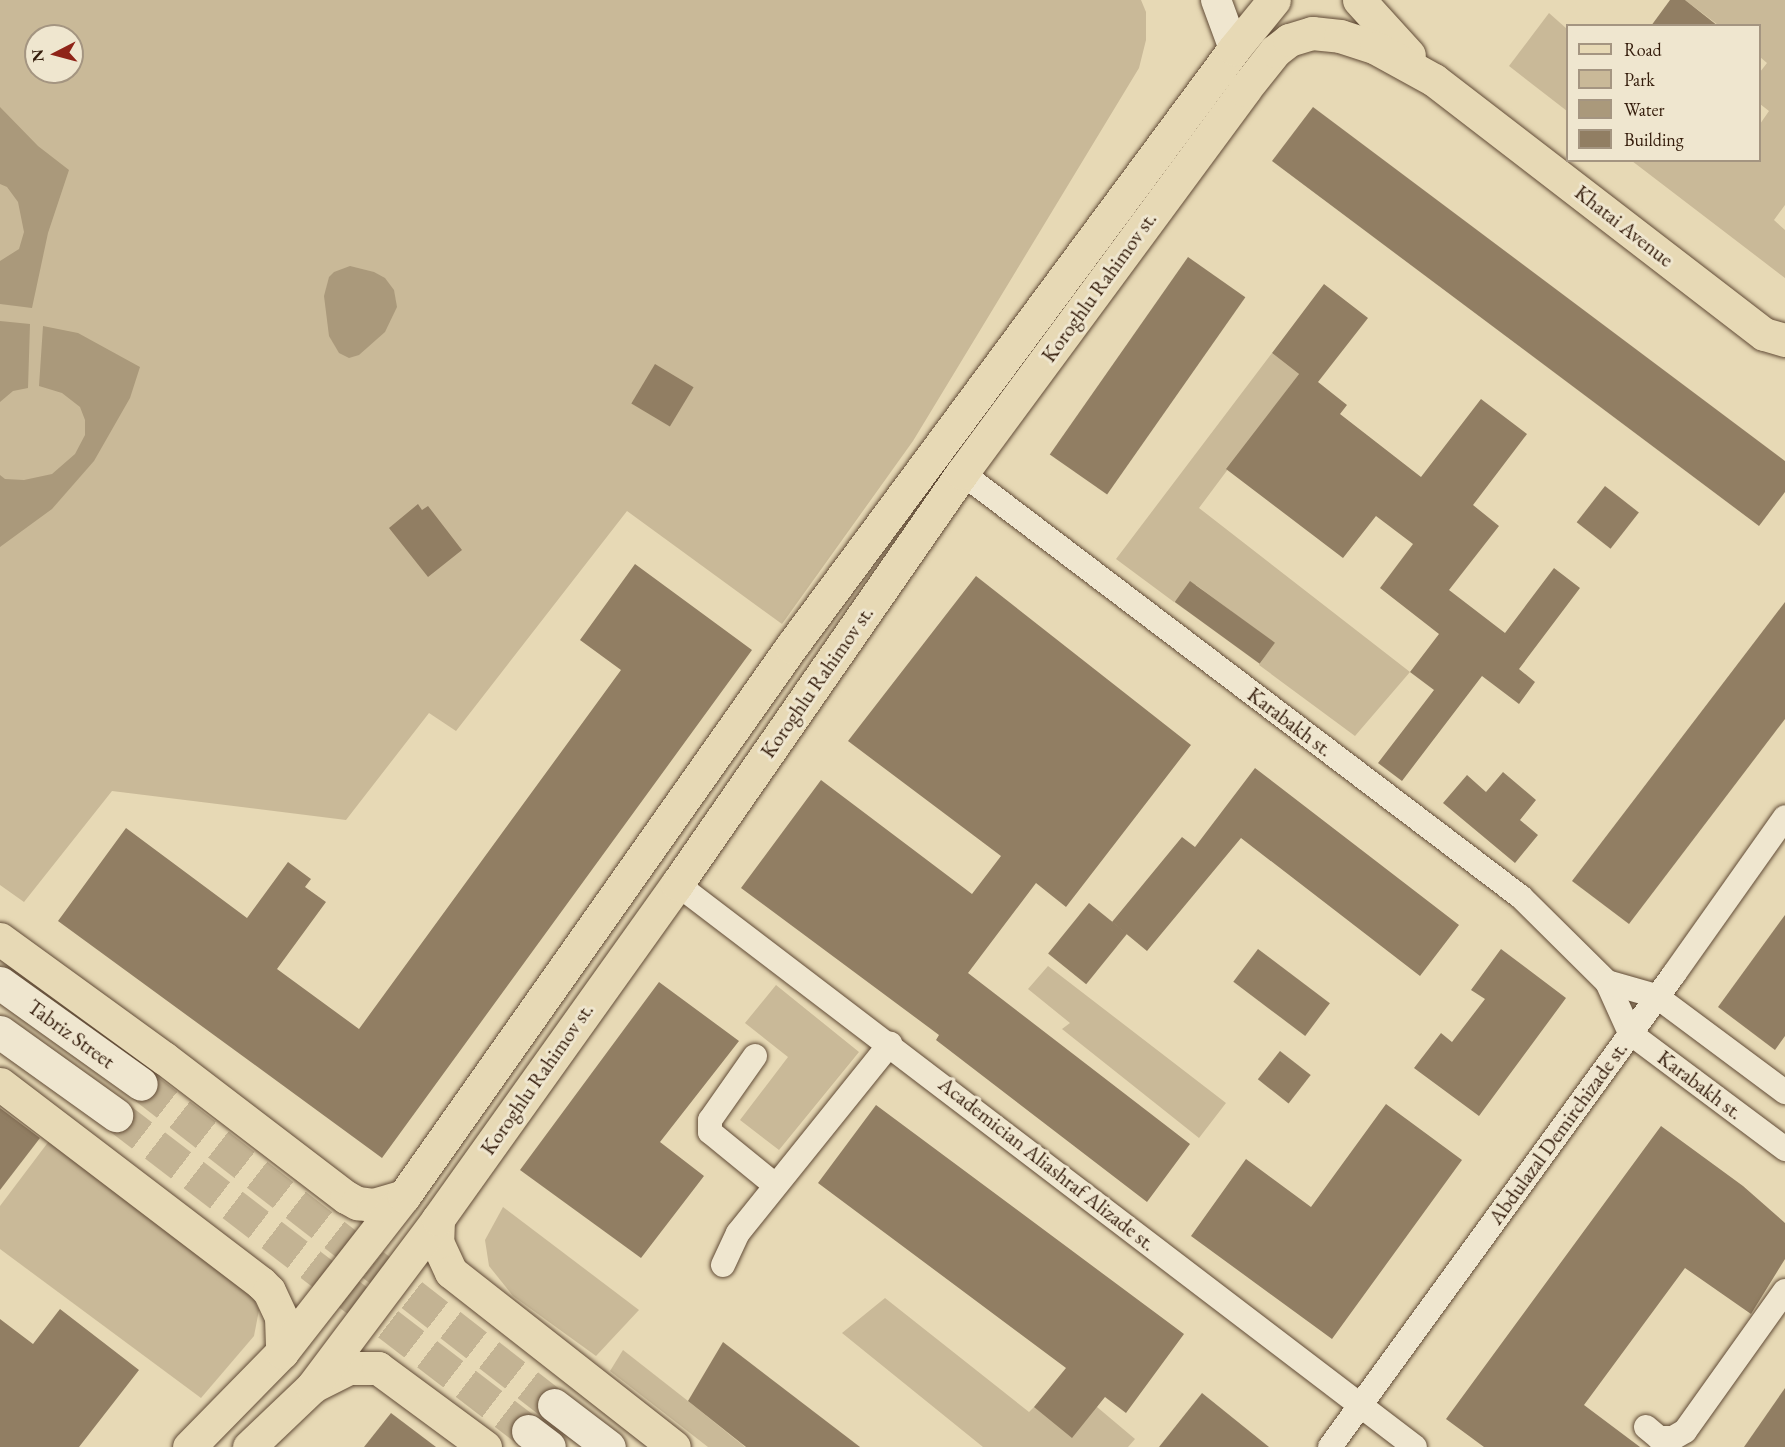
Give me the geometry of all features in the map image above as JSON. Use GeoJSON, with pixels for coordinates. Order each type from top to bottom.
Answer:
{"type":"FeatureCollection","features":[{"type":"Feature","properties":{"kind":"main road","name":"Koroghlu Rahimov st."},"geometry":{"type":"LineString","coordinates":[[189,1447],[282,1352],[404,1196],[791,647],[1234,49],[1275,0]]}},
{"type":"Feature","properties":{"kind":"main road"},"geometry":{"type":"LineString","coordinates":[[1359,0],[1378,24],[1434,80]]}},
{"type":"Feature","properties":{"kind":"main road","name":"Koroghlu Rahimov st."},"geometry":{"type":"LineString","coordinates":[[249,1447],[312,1387],[438,1219],[677,884],[962,473],[1275,51],[1289,40],[1312,33],[1340,36],[1376,48],[1434,80]]}},
{"type":"Feature","properties":{"kind":"main road","name":"Khatai Avenue"},"geometry":{"type":"LineString","coordinates":[[1434,80],[1778,341]]}},
{"type":"Feature","properties":{"kind":"main road"},"geometry":{"type":"LineString","coordinates":[[0,939],[164,1058],[346,1197],[357,1203],[373,1205],[404,1196]]}},
{"type":"Feature","properties":{"kind":"main road","name":"Tabriz Street"},"geometry":{"type":"LineString","coordinates":[[0,983],[141,1084]]}},
{"type":"Feature","properties":{"kind":"main road","name":"Tabriz Street"},"geometry":{"type":"LineString","coordinates":[[0,1032],[116,1115]]}},
{"type":"Feature","properties":{"kind":"main road"},"geometry":{"type":"LineString","coordinates":[[0,1084],[261,1283],[269,1292],[281,1317],[282,1352]]}},
{"type":"Feature","properties":{"kind":"main road"},"geometry":{"type":"LineString","coordinates":[[438,1219],[437,1242],[451,1272],[674,1447]]}},
{"type":"Feature","properties":{"kind":"main road"},"geometry":{"type":"LineString","coordinates":[[312,1387],[349,1368],[378,1368],[485,1447]]}},
{"type":"Feature","properties":{"kind":"main road"},"geometry":{"type":"LineString","coordinates":[[554,1405],[609,1447]]}},
{"type":"Feature","properties":{"kind":"street"},"geometry":{"type":"LineString","coordinates":[[1216,0],[1234,49]]}},
{"type":"Feature","properties":{"kind":"street","name":"Karabakh st."},"geometry":{"type":"LineString","coordinates":[[962,473],[1521,897],[1607,982],[1630,1033],[1785,1149]]}},
{"type":"Feature","properties":{"kind":"street","name":"Abdulazal Demirchizade st."},"geometry":{"type":"LineString","coordinates":[[1330,1447],[1785,818]]}},
{"type":"Feature","properties":{"kind":"street","name":"Academician Aliashraf Alizade st."},"geometry":{"type":"LineString","coordinates":[[677,884],[890,1044],[1415,1447]]}},
{"type":"Feature","properties":{"kind":"street","name":"Karabakh st."},"geometry":{"type":"LineString","coordinates":[[1607,982],[1656,996],[1785,1092]]}},
{"type":"Feature","properties":{"kind":"street"},"geometry":{"type":"LineString","coordinates":[[723,1265],[738,1233],[890,1044]]}},
{"type":"Feature","properties":{"kind":"street"},"geometry":{"type":"LineString","coordinates":[[755,1056],[710,1120],[710,1132],[776,1185]]}},
{"type":"Feature","properties":{"kind":"street"},"geometry":{"type":"LineString","coordinates":[[1646,1427],[1659,1438],[1672,1438],[1685,1431],[1785,1291]]}},
{"type":"Feature","properties":{"kind":"green space"},"geometry":{"type":"Polygon","coordinates":[[[0,0],[1141,0],[1146,12],[1146,40],[1139,68],[913,441],[782,624],[627,511],[456,731],[429,713],[346,820],[112,791],[24,902],[0,885],[0,0]]]}},
{"type":"Feature","properties":{"kind":"green space"},"geometry":{"type":"Polygon","coordinates":[[[1685,0],[1785,0],[1785,205],[1774,220],[1785,230],[1785,278],[1633,162],[1761,162],[1761,123],[1769,111],[1761,105],[1761,71],[1767,63],[1761,58],[1761,24],[1717,24],[1685,0]]]}},
{"type":"Feature","properties":{"kind":"green space"},"geometry":{"type":"Polygon","coordinates":[[[1549,13],[1566,28],[1566,110],[1509,66],[1549,13]]]}},
{"type":"Feature","properties":{"kind":"green space"},"geometry":{"type":"Polygon","coordinates":[[[1272,353],[1299,374],[1199,508],[1410,672],[1355,736],[1259,665],[1274,643],[1196,585],[1174,602],[1116,559],[1272,353]]]}},
{"type":"Feature","properties":{"kind":"green space"},"geometry":{"type":"Polygon","coordinates":[[[1048,966],[1226,1103],[1199,1138],[1062,1029],[1070,1023],[1028,989],[1048,966]]]}},
{"type":"Feature","properties":{"kind":"green space"},"geometry":{"type":"Polygon","coordinates":[[[776,985],[859,1052],[779,1150],[740,1120],[788,1057],[745,1023],[776,985]]]}},
{"type":"Feature","properties":{"kind":"green space"},"geometry":{"type":"Polygon","coordinates":[[[49,1141],[248,1287],[259,1310],[254,1336],[201,1398],[0,1249],[0,1206],[49,1141]]]}},
{"type":"Feature","properties":{"kind":"green space"},"geometry":{"type":"Polygon","coordinates":[[[503,1207],[639,1310],[596,1356],[513,1296],[489,1266],[485,1240],[503,1207]]]}},
{"type":"Feature","properties":{"kind":"green space"},"geometry":{"type":"Polygon","coordinates":[[[885,1298],[1029,1412],[1034,1407],[1097,1407],[1135,1439],[1128,1447],[983,1447],[842,1333],[885,1298]]]}},
{"type":"Feature","properties":{"kind":"green space"},"geometry":{"type":"Polygon","coordinates":[[[623,1350],[745,1447],[708,1447],[610,1371],[623,1350]]]}},
{"type":"Feature","properties":{"kind":"water"},"geometry":{"type":"Polygon","coordinates":[[[0,107],[38,146],[69,170],[48,233],[32,308],[0,304],[0,261],[19,249],[24,232],[18,202],[7,187],[0,184],[0,107]]]}},
{"type":"Feature","properties":{"kind":"water"},"geometry":{"type":"Polygon","coordinates":[[[350,266],[374,272],[385,278],[394,290],[397,307],[385,332],[359,355],[349,358],[339,353],[329,336],[324,296],[329,277],[334,272],[350,266]]]}},
{"type":"Feature","properties":{"kind":"water"},"geometry":{"type":"Polygon","coordinates":[[[0,321],[30,324],[28,388],[13,391],[0,402],[0,321]]]}},
{"type":"Feature","properties":{"kind":"water"},"geometry":{"type":"Polygon","coordinates":[[[43,326],[78,333],[140,367],[130,398],[94,461],[52,509],[0,547],[0,475],[5,479],[24,480],[52,474],[75,454],[85,435],[85,420],[80,407],[62,393],[39,386],[43,326]]]}},
{"type":"Feature","properties":{"kind":"building"},"geometry":{"type":"Polygon","coordinates":[[[1670,0],[1685,0],[1715,24],[1652,24],[1670,0]]]}},
{"type":"Feature","properties":{"kind":"building"},"geometry":{"type":"Polygon","coordinates":[[[1313,107],[1785,461],[1785,492],[1759,526],[1272,161],[1313,107]]]}},
{"type":"Feature","properties":{"kind":"building"},"geometry":{"type":"Polygon","coordinates":[[[1188,257],[1245,297],[1107,495],[1050,454],[1188,257]]]}},
{"type":"Feature","properties":{"kind":"building"},"geometry":{"type":"Polygon","coordinates":[[[1324,284],[1368,318],[1318,382],[1347,405],[1340,414],[1421,477],[1481,399],[1527,434],[1473,505],[1499,526],[1449,590],[1505,633],[1554,568],[1580,588],[1519,669],[1535,682],[1519,704],[1482,676],[1402,781],[1378,763],[1434,690],[1410,672],[1439,634],[1380,588],[1413,544],[1376,516],[1343,558],[1226,469],[1299,374],[1272,353],[1324,284]]]}},
{"type":"Feature","properties":{"kind":"building"},"geometry":{"type":"Polygon","coordinates":[[[655,364],[694,387],[670,427],[631,403],[655,364]]]}},
{"type":"Feature","properties":{"kind":"building"},"geometry":{"type":"Polygon","coordinates":[[[1605,486],[1639,512],[1611,549],[1577,522],[1605,486]]]}},
{"type":"Feature","properties":{"kind":"building"},"geometry":{"type":"Polygon","coordinates":[[[418,504],[422,510],[428,506],[462,550],[428,577],[389,528],[418,504]]]}},
{"type":"Feature","properties":{"kind":"building"},"geometry":{"type":"Polygon","coordinates":[[[635,564],[752,650],[382,1158],[58,921],[126,828],[247,918],[288,862],[311,879],[305,887],[326,902],[277,969],[359,1029],[621,670],[580,640],[635,564]]]}},
{"type":"Feature","properties":{"kind":"building"},"geometry":{"type":"Polygon","coordinates":[[[976,576],[1191,745],[1066,907],[1036,883],[968,973],[1190,1144],[1147,1202],[936,1040],[939,1035],[741,888],[821,780],[972,894],[1001,856],[848,741],[976,576]]]}},
{"type":"Feature","properties":{"kind":"building"},"geometry":{"type":"Polygon","coordinates":[[[1190,581],[1275,643],[1260,664],[1175,602],[1190,581]]]}},
{"type":"Feature","properties":{"kind":"building"},"geometry":{"type":"Polygon","coordinates":[[[1785,602],[1785,719],[1629,924],[1572,881],[1785,602]]]}},
{"type":"Feature","properties":{"kind":"building"},"geometry":{"type":"Polygon","coordinates":[[[1255,768],[1459,925],[1420,976],[1241,838],[1147,951],[1112,922],[1182,837],[1195,847],[1255,768]]]}},
{"type":"Feature","properties":{"kind":"building"},"geometry":{"type":"Polygon","coordinates":[[[1503,772],[1536,800],[1520,820],[1538,835],[1515,863],[1443,803],[1467,775],[1486,792],[1503,772]]]}},
{"type":"Feature","properties":{"kind":"building"},"geometry":{"type":"Polygon","coordinates":[[[1089,903],[1127,934],[1086,984],[1048,954],[1089,903]]]}},
{"type":"Feature","properties":{"kind":"building"},"geometry":{"type":"Polygon","coordinates":[[[1785,915],[1785,1036],[1775,1050],[1718,1007],[1785,915]]]}},
{"type":"Feature","properties":{"kind":"building"},"geometry":{"type":"Polygon","coordinates":[[[1258,949],[1330,1003],[1305,1036],[1233,982],[1258,949]]]}},
{"type":"Feature","properties":{"kind":"building"},"geometry":{"type":"Polygon","coordinates":[[[1501,949],[1566,998],[1479,1116],[1414,1068],[1441,1033],[1452,1042],[1485,999],[1471,990],[1501,949]]]}},
{"type":"Feature","properties":{"kind":"building"},"geometry":{"type":"Polygon","coordinates":[[[659,982],[739,1041],[660,1142],[704,1176],[641,1258],[520,1170],[659,982]]]}},
{"type":"Feature","properties":{"kind":"building"},"geometry":{"type":"Polygon","coordinates":[[[1280,1051],[1311,1075],[1289,1103],[1258,1079],[1280,1051]]]}},
{"type":"Feature","properties":{"kind":"building"},"geometry":{"type":"Polygon","coordinates":[[[1386,1104],[1462,1160],[1332,1339],[1191,1236],[1246,1159],[1311,1207],[1386,1104]]]}},
{"type":"Feature","properties":{"kind":"building"},"geometry":{"type":"Polygon","coordinates":[[[876,1105],[1184,1334],[1126,1413],[1105,1397],[1072,1438],[1034,1407],[1066,1368],[818,1183],[876,1105]]]}},
{"type":"Feature","properties":{"kind":"building"},"geometry":{"type":"Polygon","coordinates":[[[0,1108],[40,1138],[0,1190],[0,1108]]]}},
{"type":"Feature","properties":{"kind":"building"},"geometry":{"type":"Polygon","coordinates":[[[1661,1126],[1743,1186],[1785,1223],[1785,1259],[1751,1314],[1685,1268],[1584,1405],[1640,1447],[1484,1447],[1446,1419],[1661,1126]]]}},
{"type":"Feature","properties":{"kind":"building"},"geometry":{"type":"Polygon","coordinates":[[[60,1309],[139,1370],[79,1447],[0,1447],[0,1319],[33,1344],[60,1309]]]}},
{"type":"Feature","properties":{"kind":"building"},"geometry":{"type":"Polygon","coordinates":[[[723,1342],[860,1447],[746,1447],[688,1401],[723,1342]]]}},
{"type":"Feature","properties":{"kind":"building"},"geometry":{"type":"Polygon","coordinates":[[[1785,1388],[1785,1447],[1744,1447],[1785,1388]]]}},
{"type":"Feature","properties":{"kind":"building"},"geometry":{"type":"Polygon","coordinates":[[[1202,1393],[1269,1447],[1159,1447],[1202,1393]]]}},
{"type":"Feature","properties":{"kind":"building"},"geometry":{"type":"Polygon","coordinates":[[[391,1413],[436,1447],[364,1447],[391,1413]]]}},
{"type":"Feature","properties":{"kind":"tunnel"},"geometry":{"type":"LineString","coordinates":[[141,1084],[554,1405]]}},
{"type":"Feature","properties":{"kind":"tunnel"},"geometry":{"type":"LineString","coordinates":[[116,1115],[528,1431]]}}]}
